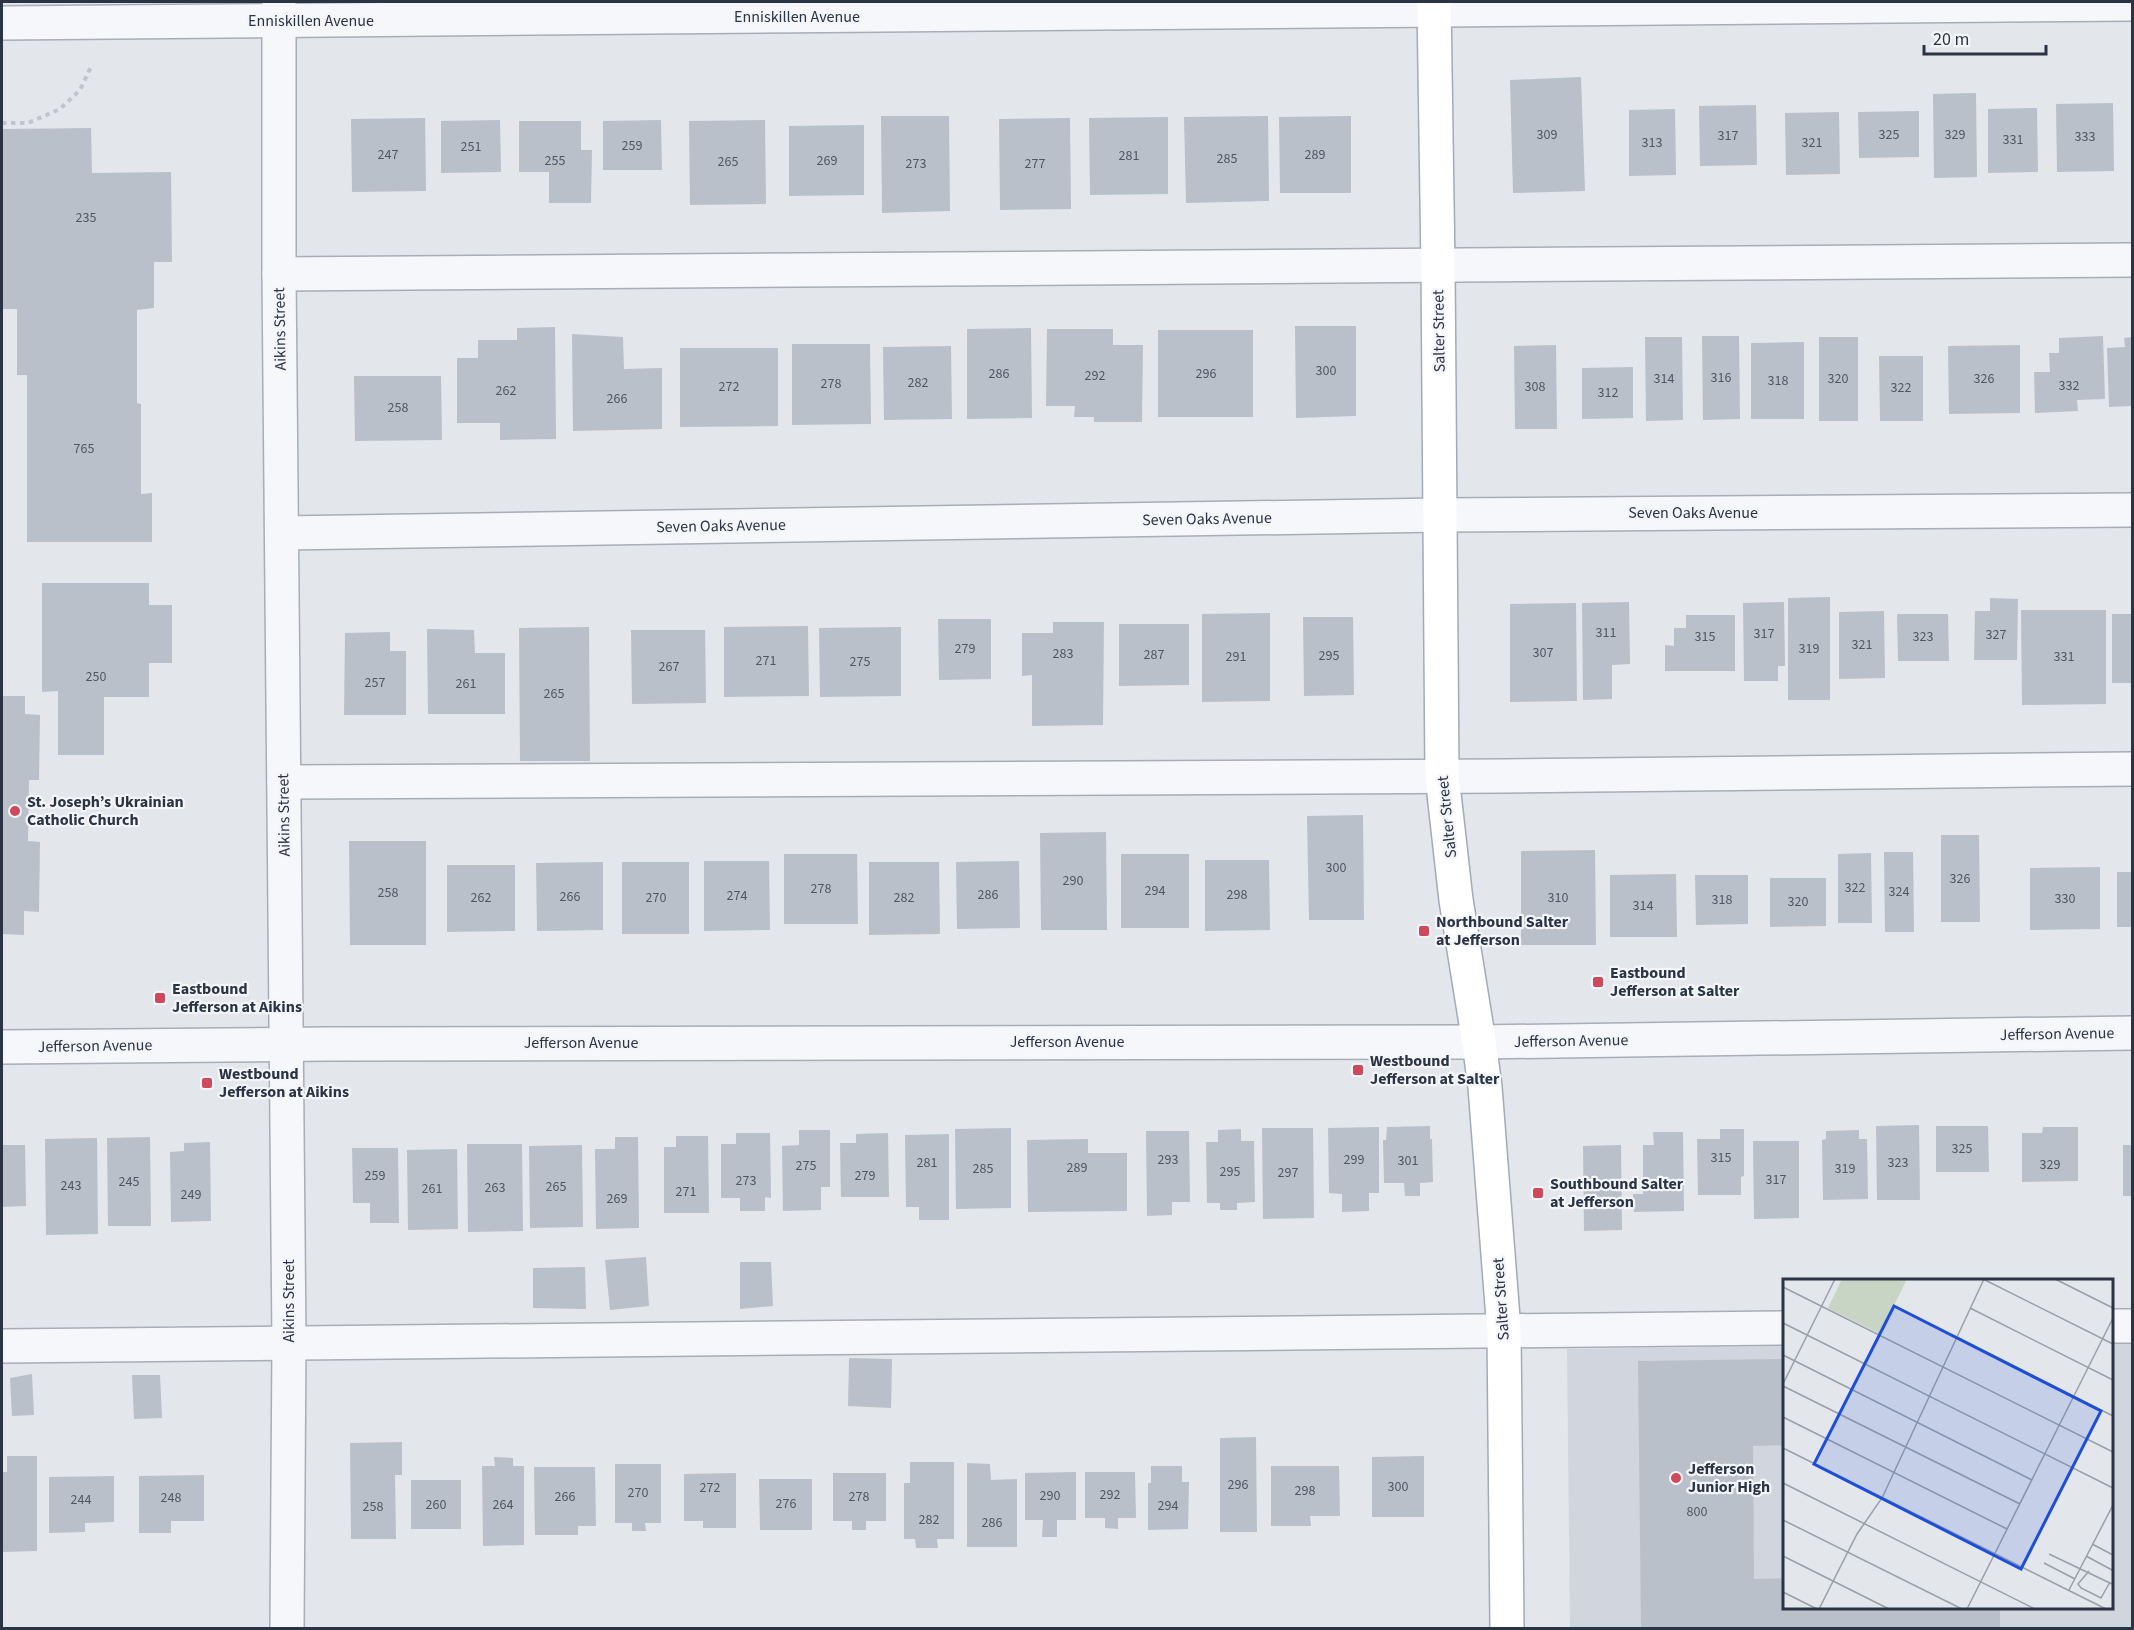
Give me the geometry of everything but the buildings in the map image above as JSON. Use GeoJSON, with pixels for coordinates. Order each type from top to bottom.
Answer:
{"type":"FeatureCollection","features":[{"type":"Feature","properties":{"kind":"main road","name":"Salter Street"},"geometry":{"type":"LineString","coordinates":[[1433,5],[1438,266],[1442,776],[1456,900],[1485,1088],[1504,1331],[1507,1629]]}},
{"type":"Feature","properties":{"kind":"street","name":"Enniskillen Avenue"},"geometry":{"type":"LineString","coordinates":[[2,23],[279,11],[867,16],[1433,5],[2133,4]]}},
{"type":"Feature","properties":{"kind":"street","name":"Aikins Street"},"geometry":{"type":"LineString","coordinates":[[279,11],[279,274],[290,1342],[287,1629]]}},
{"type":"Feature","properties":{"kind":"street"},"geometry":{"type":"LineString","coordinates":[[279,274],[2133,261]]}},
{"type":"Feature","properties":{"kind":"street","name":"Seven Oaks Avenue"},"geometry":{"type":"LineString","coordinates":[[282,533],[1440,515],[2133,510]]}},
{"type":"Feature","properties":{"kind":"street"},"geometry":{"type":"LineString","coordinates":[[284,782],[1442,776],[2133,769]]}},
{"type":"Feature","properties":{"kind":"street","name":"Jefferson Avenue"},"geometry":{"type":"LineString","coordinates":[[2,1047],[286,1044],[1479,1042],[2133,1033]]}},
{"type":"Feature","properties":{"kind":"street"},"geometry":{"type":"LineString","coordinates":[[2113,1326],[2133,1326]]}},
{"type":"Feature","properties":{"kind":"street"},"geometry":{"type":"LineString","coordinates":[[2,1346],[1783,1328]]}},
{"type":"Feature","properties":{"kind":"path"},"geometry":{"type":"LineString","coordinates":[[2,123],[28,123],[60,109],[80,90],[91,67]]}},
{"type":"Feature","properties":{"kind":"shaded area","name":"Jefferson Junior High"},"geometry":{"type":"Polygon","coordinates":[[[2113,1342],[2132,1342],[2132,1628],[1570,1628],[1567,1349],[1783,1346],[1783,1609],[2113,1609],[2113,1342]]]}},
{"type":"Feature","properties":{"kind":"place","name":"St. Joseph’s Ukrainian Catholic Church"},"geometry":{"type":"Point","coordinates":[15,811]}},
{"type":"Feature","properties":{"kind":"place","name":"Northbound Salter at Jefferson"},"geometry":{"type":"Point","coordinates":[1424,931]}},
{"type":"Feature","properties":{"kind":"place","name":"Eastbound Jefferson at Salter"},"geometry":{"type":"Point","coordinates":[1598,982]}},
{"type":"Feature","properties":{"kind":"place","name":"Eastbound Jefferson at Aikins"},"geometry":{"type":"Point","coordinates":[160,998]}},
{"type":"Feature","properties":{"kind":"place","name":"Westbound Jefferson at Salter"},"geometry":{"type":"Point","coordinates":[1358,1070]}},
{"type":"Feature","properties":{"kind":"place","name":"Westbound Jefferson at Aikins"},"geometry":{"type":"Point","coordinates":[207,1083]}},
{"type":"Feature","properties":{"kind":"place","name":"Southbound Salter at Jefferson"},"geometry":{"type":"Point","coordinates":[1538,1193]}},
{"type":"Feature","properties":{"kind":"place","name":"Jefferson Junior High"},"geometry":{"type":"Point","coordinates":[1676,1478]}}]}
